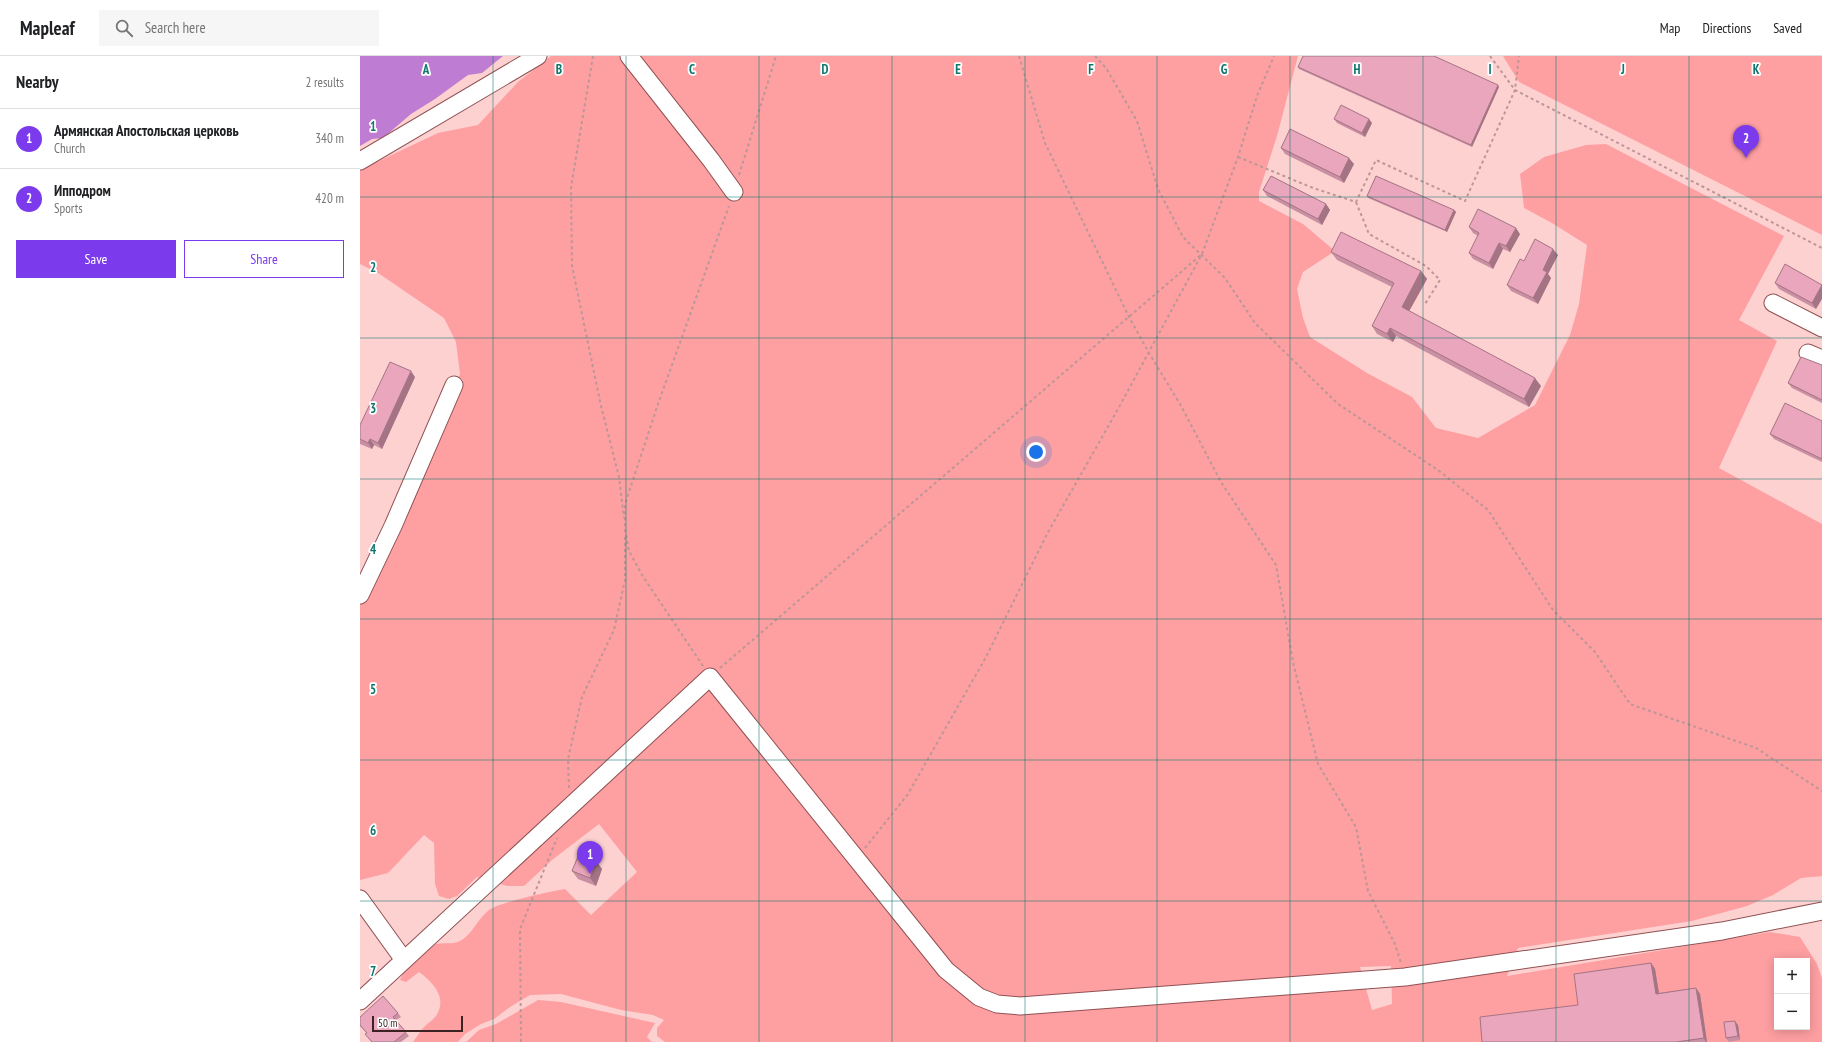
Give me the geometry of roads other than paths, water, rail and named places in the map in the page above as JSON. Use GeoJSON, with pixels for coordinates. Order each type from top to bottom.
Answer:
{"type":"FeatureCollection","features":[{"type":"Feature","properties":{"kind":"street"},"geometry":{"type":"LineString","coordinates":[[360,161],[538,56]]}},
{"type":"Feature","properties":{"kind":"street"},"geometry":{"type":"LineString","coordinates":[[629,56],[711,160],[734,192]]}},
{"type":"Feature","properties":{"kind":"street"},"geometry":{"type":"LineString","coordinates":[[1773,303],[1822,328]]}},
{"type":"Feature","properties":{"kind":"street"},"geometry":{"type":"LineString","coordinates":[[360,595],[393,526],[454,385]]}},
{"type":"Feature","properties":{"kind":"street"},"geometry":{"type":"LineString","coordinates":[[360,1001],[710,677],[946,970],[979,997],[996,1004],[1020,1006],[1405,977],[1722,931],[1822,911]]}},
{"type":"Feature","properties":{"kind":"street"},"geometry":{"type":"LineString","coordinates":[[360,899],[404,960]]}},
{"type":"Feature","properties":{"kind":"place","name":"Ипподром"},"geometry":{"type":"Point","coordinates":[1746,158]}},
{"type":"Feature","properties":{"kind":"place","name":"Армянская Апостольская церковь"},"geometry":{"type":"Point","coordinates":[590,874]}}]}
